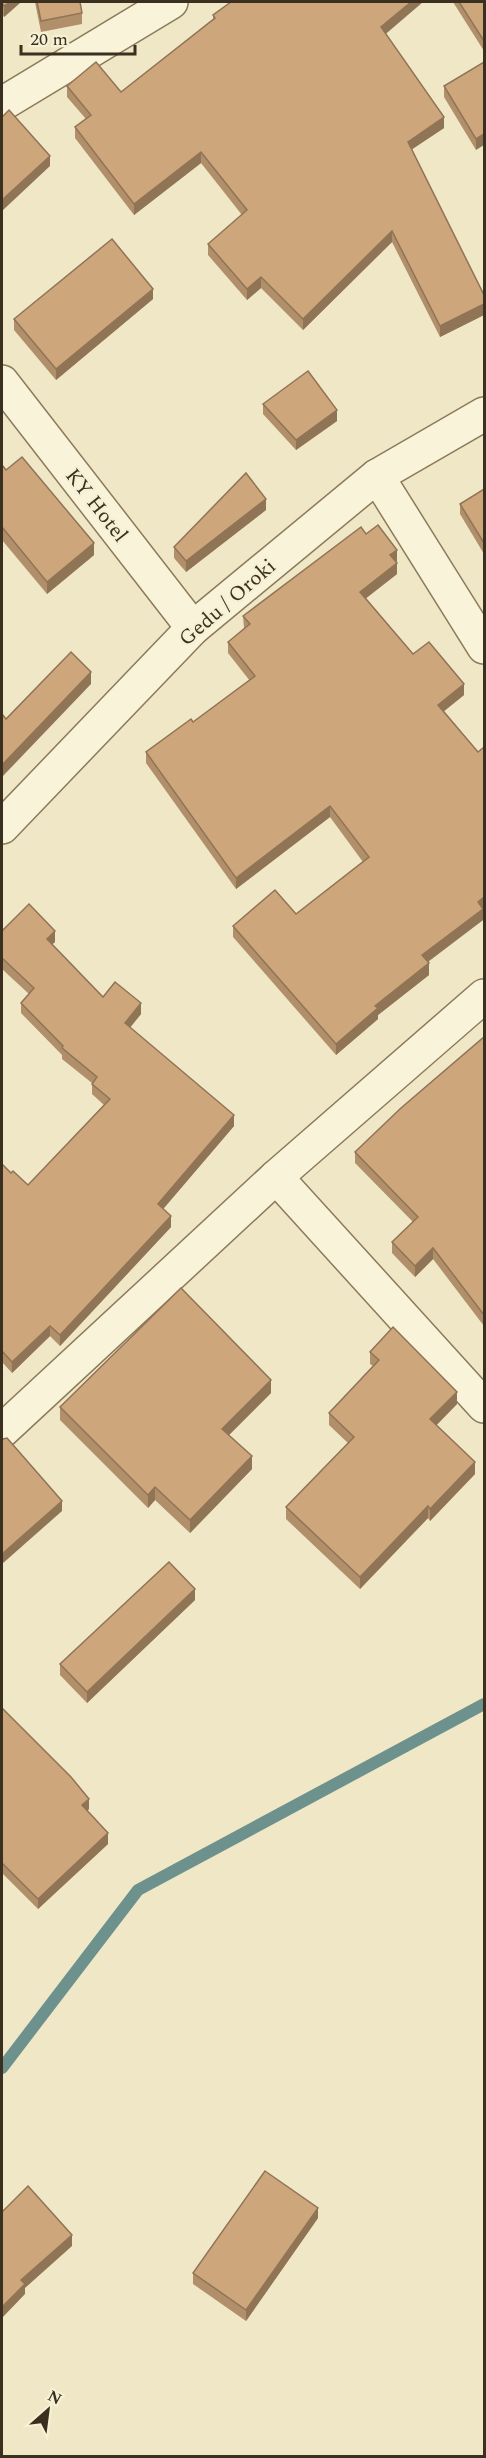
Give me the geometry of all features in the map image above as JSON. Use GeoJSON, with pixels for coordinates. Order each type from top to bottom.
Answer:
{"type":"FeatureCollection","features":[{"type":"Feature","properties":{"kind":"street"},"geometry":{"type":"LineString","coordinates":[[3,98],[171,2]]}},
{"type":"Feature","properties":{"kind":"street","name":"KY Hotel"},"geometry":{"type":"LineString","coordinates":[[2,382],[193,628]]}},
{"type":"Feature","properties":{"kind":"street","name":"Gedu / Oroki"},"geometry":{"type":"LineString","coordinates":[[2,827],[193,628],[377,476],[484,414]]}},
{"type":"Feature","properties":{"kind":"street"},"geometry":{"type":"LineString","coordinates":[[377,476],[484,647]]}},
{"type":"Feature","properties":{"kind":"street"},"geometry":{"type":"LineString","coordinates":[[2,1431],[276,1177],[484,996]]}},
{"type":"Feature","properties":{"kind":"street"},"geometry":{"type":"LineString","coordinates":[[276,1177],[484,1406]]}},
{"type":"Feature","properties":{"kind":"building"},"geometry":{"type":"Polygon","coordinates":[[[37,2],[80,2],[82,13],[41,21],[37,2]]]}},
{"type":"Feature","properties":{"kind":"building"},"geometry":{"type":"Polygon","coordinates":[[[231,2],[411,2],[381,27],[444,117],[408,142],[484,295],[484,304],[440,326],[392,231],[303,319],[261,277],[247,289],[208,244],[247,210],[201,152],[134,204],[75,127],[91,115],[67,86],[96,62],[121,92],[215,18],[213,15],[231,2]]]}},
{"type":"Feature","properties":{"kind":"building"},"geometry":{"type":"Polygon","coordinates":[[[459,2],[484,2],[484,41],[459,2]]]}},
{"type":"Feature","properties":{"kind":"building"},"geometry":{"type":"Polygon","coordinates":[[[484,62],[484,134],[476,139],[444,86],[484,62]]]}},
{"type":"Feature","properties":{"kind":"building"},"geometry":{"type":"Polygon","coordinates":[[[9,110],[50,156],[2,200],[2,117],[9,110]]]}},
{"type":"Feature","properties":{"kind":"building"},"geometry":{"type":"Polygon","coordinates":[[[112,239],[153,289],[56,369],[14,319],[112,239]]]}},
{"type":"Feature","properties":{"kind":"building"},"geometry":{"type":"Polygon","coordinates":[[[308,371],[337,410],[296,440],[263,404],[308,371]]]}},
{"type":"Feature","properties":{"kind":"building"},"geometry":{"type":"Polygon","coordinates":[[[22,457],[94,543],[47,582],[2,527],[2,465],[6,470],[22,457]]]}},
{"type":"Feature","properties":{"kind":"building"},"geometry":{"type":"Polygon","coordinates":[[[246,473],[266,499],[186,561],[174,547],[246,473]]]}},
{"type":"Feature","properties":{"kind":"building"},"geometry":{"type":"Polygon","coordinates":[[[484,489],[484,543],[460,504],[484,489]]]}},
{"type":"Feature","properties":{"kind":"building"},"geometry":{"type":"Polygon","coordinates":[[[378,525],[397,550],[390,555],[397,563],[360,592],[413,654],[429,642],[464,684],[438,705],[478,752],[484,747],[484,897],[478,902],[483,909],[422,955],[429,963],[375,1006],[378,1008],[336,1044],[233,926],[275,890],[296,914],[369,857],[330,806],[236,878],[146,752],[191,719],[193,722],[255,676],[228,642],[250,624],[243,616],[361,527],[366,534],[378,525]]]}},
{"type":"Feature","properties":{"kind":"building"},"geometry":{"type":"Polygon","coordinates":[[[71,652],[91,672],[2,765],[2,714],[6,719],[71,652]]]}},
{"type":"Feature","properties":{"kind":"building"},"geometry":{"type":"Polygon","coordinates":[[[29,904],[55,931],[47,939],[103,997],[115,982],[141,1003],[125,1023],[234,1115],[158,1204],[171,1216],[60,1335],[50,1326],[12,1362],[2,1351],[2,1164],[28,1185],[110,1099],[92,1084],[97,1077],[62,1048],[63,1046],[21,1003],[34,988],[2,958],[2,931],[29,904]]]}},
{"type":"Feature","properties":{"kind":"building"},"geometry":{"type":"Polygon","coordinates":[[[484,1037],[484,1315],[433,1248],[415,1266],[392,1242],[418,1217],[355,1152],[401,1108],[484,1037]]]}},
{"type":"Feature","properties":{"kind":"building"},"geometry":{"type":"Polygon","coordinates":[[[181,1288],[271,1380],[222,1429],[252,1456],[190,1520],[155,1487],[148,1495],[60,1407],[181,1288]]]}},
{"type":"Feature","properties":{"kind":"building"},"geometry":{"type":"Polygon","coordinates":[[[393,1327],[457,1392],[430,1419],[475,1462],[430,1509],[428,1506],[360,1577],[286,1507],[354,1437],[329,1413],[379,1360],[370,1352],[393,1327]]]}},
{"type":"Feature","properties":{"kind":"building"},"geometry":{"type":"Polygon","coordinates":[[[7,1438],[62,1501],[2,1554],[2,1440],[7,1438]]]}},
{"type":"Feature","properties":{"kind":"building"},"geometry":{"type":"Polygon","coordinates":[[[169,1562],[195,1589],[87,1692],[60,1664],[169,1562]]]}},
{"type":"Feature","properties":{"kind":"building"},"geometry":{"type":"Polygon","coordinates":[[[2,1708],[71,1777],[89,1799],[82,1805],[108,1833],[38,1899],[2,1863],[2,1708]]]}},
{"type":"Feature","properties":{"kind":"building"},"geometry":{"type":"Polygon","coordinates":[[[265,2171],[318,2208],[246,2310],[193,2273],[265,2171]]]}},
{"type":"Feature","properties":{"kind":"building"},"geometry":{"type":"Polygon","coordinates":[[[28,2186],[72,2235],[21,2280],[25,2284],[2,2307],[2,2212],[28,2186]]]}},
{"type":"Feature","properties":{"kind":"waterway"},"geometry":{"type":"LineString","coordinates":[[2,2068],[138,1890],[484,1704]]}}]}
